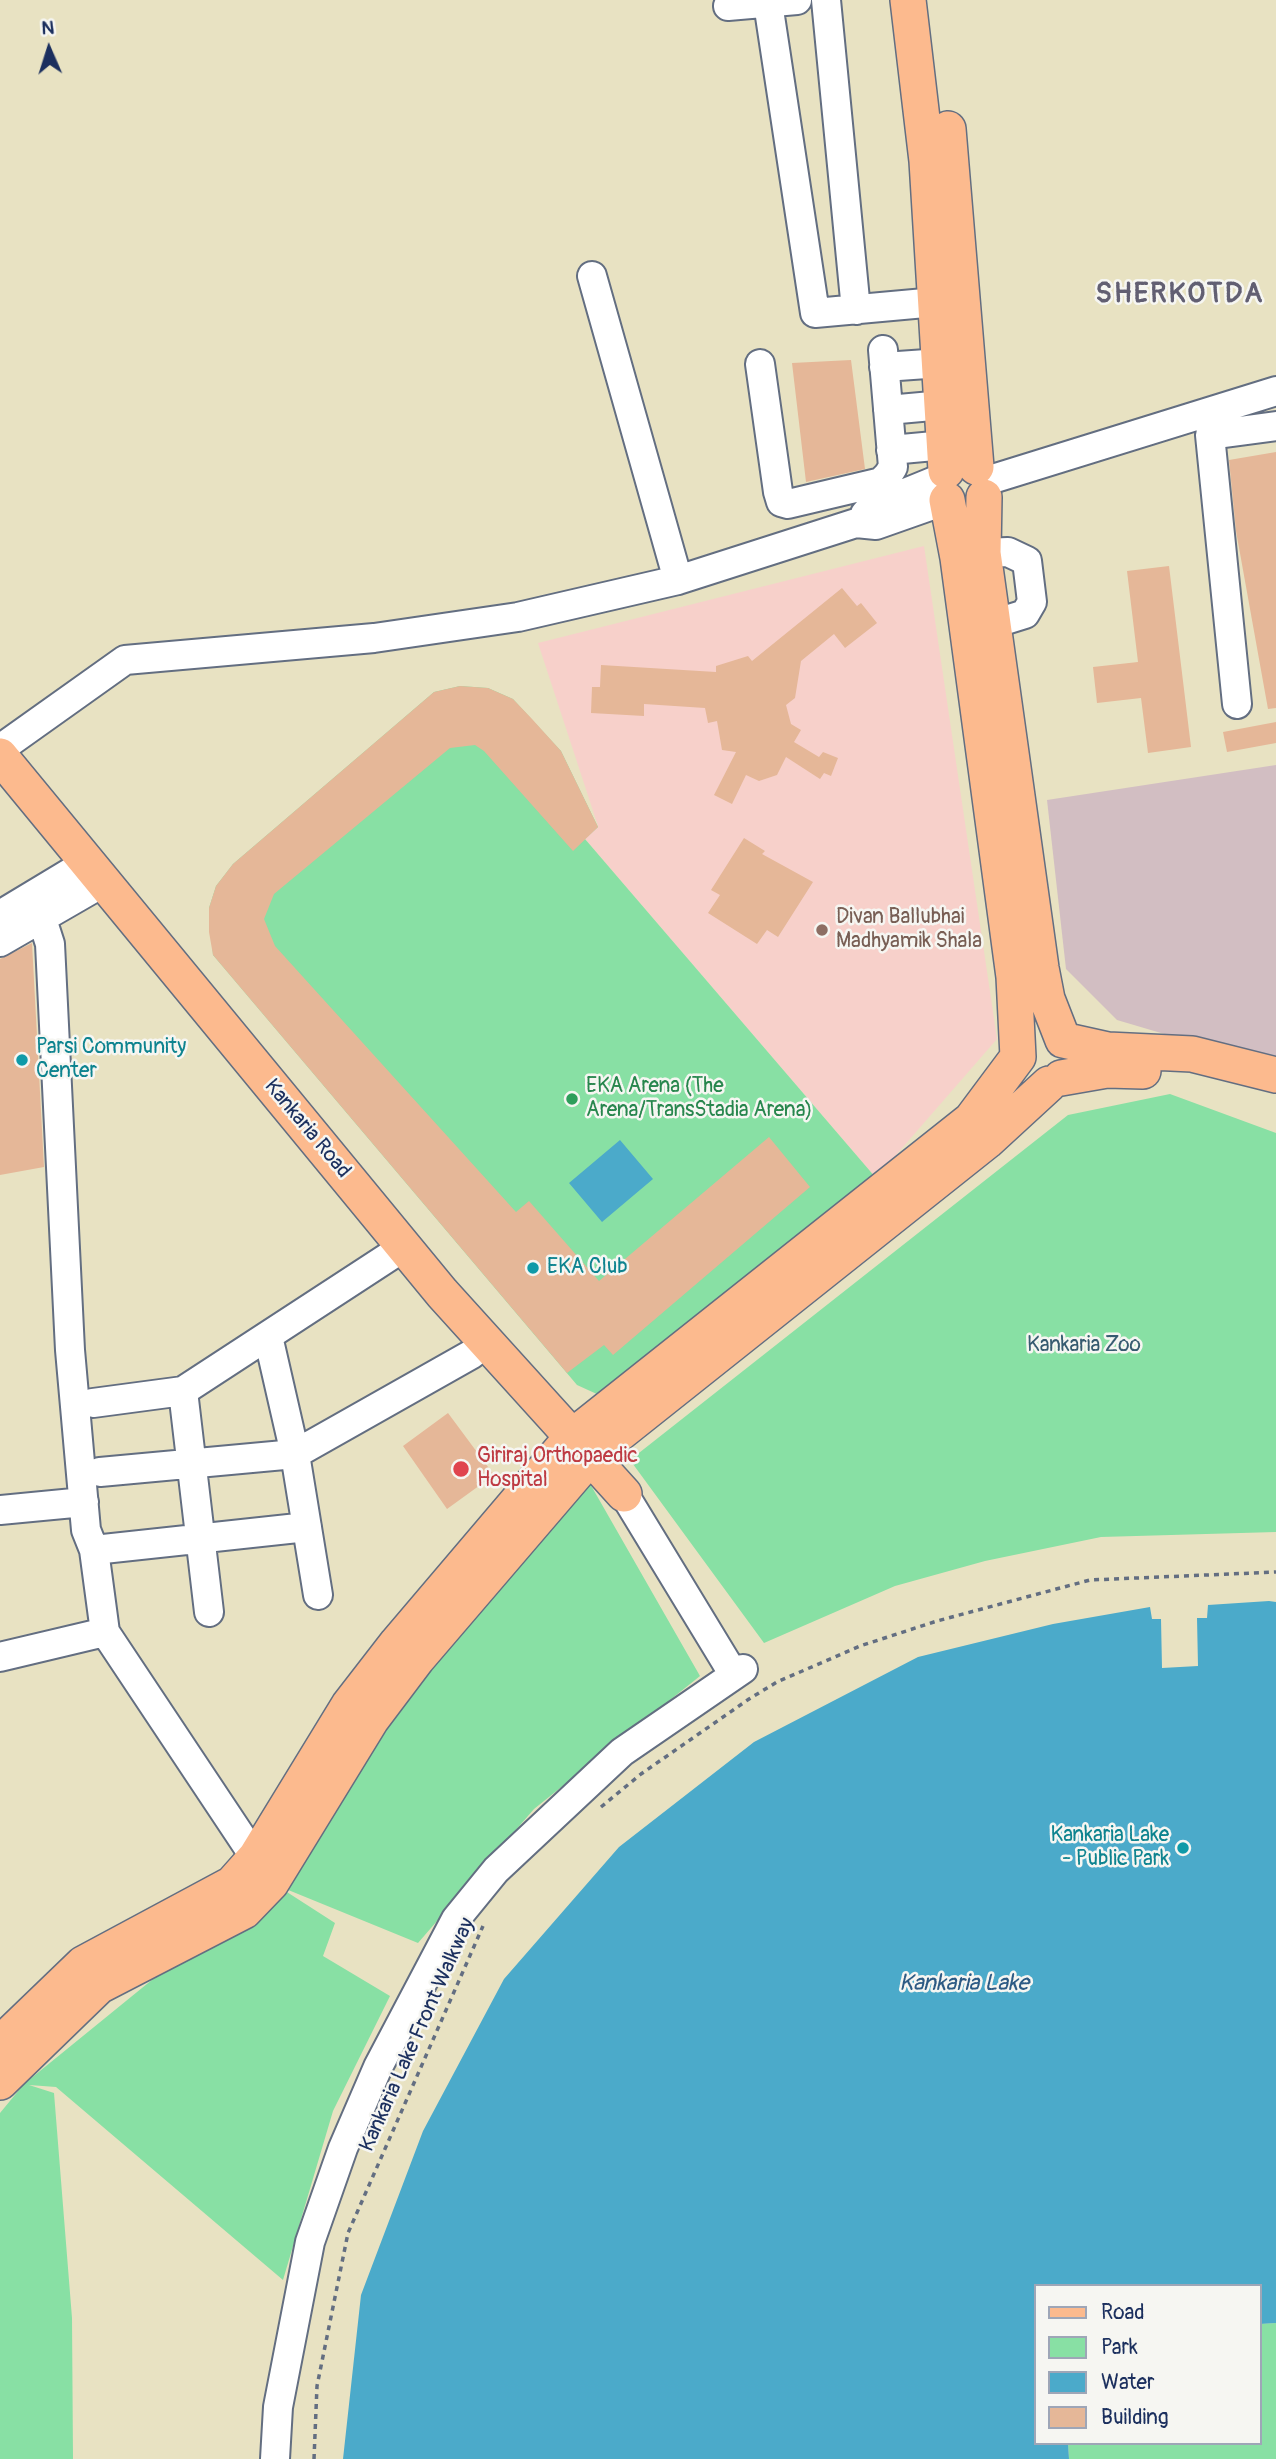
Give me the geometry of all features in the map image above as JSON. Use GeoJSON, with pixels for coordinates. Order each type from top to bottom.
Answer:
{"type":"FeatureCollection","features":[{"type":"Feature","properties":{"kind":"main road"},"geometry":{"type":"LineString","coordinates":[[576,1453],[987,1141],[1055,1081],[1070,1063],[1068,1048],[1047,999],[1041,968],[984,553],[943,405],[927,161],[922,8]]}},
{"type":"Feature","properties":{"kind":"main road"},"geometry":{"type":"LineString","coordinates":[[922,8],[951,158],[965,361],[958,558],[1014,977],[1018,1058],[1024,1074],[1040,1084],[1107,1070],[1189,1074],[1276,1097]]}},
{"type":"Feature","properties":{"kind":"main road","name":"Kankaria Road"},"geometry":{"type":"LineString","coordinates":[[0,756],[88,877],[576,1453],[624,1494]]}},
{"type":"Feature","properties":{"kind":"main road"},"geometry":{"type":"LineString","coordinates":[[0,783],[88,877],[390,1256],[472,1354],[576,1453]]}},
{"type":"Feature","properties":{"kind":"main road"},"geometry":{"type":"LineString","coordinates":[[0,2082],[99,1986],[244,1911],[263,1870],[371,1720],[576,1453],[971,1120],[1018,1058],[1022,1044],[1033,1034],[1051,1033],[1063,1040],[1108,1050],[1192,1054],[1276,1075]]}},
{"type":"Feature","properties":{"kind":"main road"},"geometry":{"type":"LineString","coordinates":[[0,2044],[83,1964],[263,1870]]}},
{"type":"Feature","properties":{"kind":"street"},"geometry":{"type":"LineString","coordinates":[[826,0],[856,310]]}},
{"type":"Feature","properties":{"kind":"street"},"geometry":{"type":"LineString","coordinates":[[728,6],[781,1],[815,313],[936,302]]}},
{"type":"Feature","properties":{"kind":"street"},"geometry":{"type":"LineString","coordinates":[[592,276],[678,580]]}},
{"type":"Feature","properties":{"kind":"street"},"geometry":{"type":"LineString","coordinates":[[781,502],[788,504],[881,482],[893,467],[883,358],[941,363]]}},
{"type":"Feature","properties":{"kind":"street"},"geometry":{"type":"LineString","coordinates":[[761,364],[781,502],[790,544]]}},
{"type":"Feature","properties":{"kind":"street"},"geometry":{"type":"LineString","coordinates":[[0,749],[125,660],[374,638],[518,617],[678,580],[856,523],[871,507],[961,477],[1276,391]]}},
{"type":"Feature","properties":{"kind":"street"},"geometry":{"type":"LineString","coordinates":[[888,410],[943,405]]}},
{"type":"Feature","properties":{"kind":"street"},"geometry":{"type":"LineString","coordinates":[[1237,704],[1210,435],[1276,426]]}},
{"type":"Feature","properties":{"kind":"street"},"geometry":{"type":"LineString","coordinates":[[891,450],[961,477]]}},
{"type":"Feature","properties":{"kind":"street"},"geometry":{"type":"LineString","coordinates":[[0,915],[88,877]]}},
{"type":"Feature","properties":{"kind":"street"},"geometry":{"type":"LineString","coordinates":[[0,942],[42,919],[88,877]]}},
{"type":"Feature","properties":{"kind":"street"},"geometry":{"type":"LineString","coordinates":[[42,919],[50,944],[70,1350],[86,1530],[93,1550],[105,1632],[263,1870]]}},
{"type":"Feature","properties":{"kind":"street"},"geometry":{"type":"LineString","coordinates":[[93,1403],[183,1391],[390,1256]]}},
{"type":"Feature","properties":{"kind":"street"},"geometry":{"type":"LineString","coordinates":[[268,1336],[295,1454],[318,1595]]}},
{"type":"Feature","properties":{"kind":"street"},"geometry":{"type":"LineString","coordinates":[[100,1472],[295,1454],[472,1354]]}},
{"type":"Feature","properties":{"kind":"street"},"geometry":{"type":"LineString","coordinates":[[183,1391],[209,1612]]}},
{"type":"Feature","properties":{"kind":"street"},"geometry":{"type":"LineString","coordinates":[[275,2459],[278,2407],[310,2242],[343,2148],[378,2067],[456,1919],[496,1870],[622,1752],[738,1672],[624,1494]]}},
{"type":"Feature","properties":{"kind":"street"},"geometry":{"type":"LineString","coordinates":[[0,1510],[84,1502]]}},
{"type":"Feature","properties":{"kind":"street"},"geometry":{"type":"LineString","coordinates":[[93,1550],[307,1527]]}},
{"type":"Feature","properties":{"kind":"street"},"geometry":{"type":"LineString","coordinates":[[0,1657],[105,1632]]}},
{"type":"Feature","properties":{"kind":"path"},"geometry":{"type":"LineString","coordinates":[[600,1807],[641,1774],[749,1699],[777,1682],[860,1646],[1090,1580],[1276,1572]]}},
{"type":"Feature","properties":{"kind":"path","name":"Kankaria Lake Front Walkway"},"geometry":{"type":"LineString","coordinates":[[314,2459],[317,2385],[348,2233],[485,1921]]}},
{"type":"Feature","properties":{"kind":"shaded area","name":"Divan Ballubhai Madhyamik Shala"},"geometry":{"type":"Polygon","coordinates":[[[924,546],[997,1039],[876,1178],[585,839],[598,826],[538,643],[924,546]]]}},
{"type":"Feature","properties":{"kind":"shaded area"},"geometry":{"type":"Polygon","coordinates":[[[1276,765],[1276,1067],[1117,1020],[1066,969],[1047,800],[1276,765]]]}},
{"type":"Feature","properties":{"kind":"green space","name":"EKA Arena (The Arena/TransStadia Arena)"},"geometry":{"type":"Polygon","coordinates":[[[460,686],[488,688],[513,699],[561,751],[598,827],[585,839],[876,1178],[599,1395],[577,1385],[213,955],[209,908],[216,886],[233,864],[434,692],[460,686]]]}},
{"type":"Feature","properties":{"kind":"green space","name":"Kankaria Zoo"},"geometry":{"type":"Polygon","coordinates":[[[1170,1094],[1276,1133],[1276,1532],[1101,1537],[985,1561],[895,1586],[764,1643],[630,1460],[1068,1115],[1170,1094]]]}},
{"type":"Feature","properties":{"kind":"green space"},"geometry":{"type":"Polygon","coordinates":[[[581,1468],[700,1676],[534,1809],[418,1943],[276,1885],[335,1923],[323,1956],[390,1996],[333,2111],[283,2280],[56,2087],[29,2085],[54,2093],[72,2318],[73,2459],[0,2459],[0,2113],[24,2084],[271,1883],[581,1468]]]}},
{"type":"Feature","properties":{"kind":"green space"},"geometry":{"type":"Polygon","coordinates":[[[1276,2323],[1276,2459],[1069,2459],[1068,2445],[1262,2445],[1262,2324],[1276,2323]]]}},
{"type":"Feature","properties":{"kind":"water"},"geometry":{"type":"Polygon","coordinates":[[[620,1140],[653,1179],[602,1222],[569,1183],[620,1140]]]}},
{"type":"Feature","properties":{"kind":"water","name":"Kankaria Lake"},"geometry":{"type":"Polygon","coordinates":[[[1276,1602],[1276,2323],[1262,2324],[1262,2284],[1034,2284],[1034,2445],[1068,2445],[1069,2459],[343,2459],[361,2295],[423,2131],[504,1979],[619,1847],[754,1742],[918,1657],[1053,1624],[1150,1607],[1152,1619],[1161,1619],[1162,1668],[1198,1666],[1197,1618],[1207,1618],[1208,1605],[1276,1602]]]}},
{"type":"Feature","properties":{"kind":"building"},"geometry":{"type":"Polygon","coordinates":[[[851,360],[865,469],[806,482],[792,363],[851,360]]]}},
{"type":"Feature","properties":{"kind":"building"},"geometry":{"type":"Polygon","coordinates":[[[1276,452],[1276,708],[1268,709],[1236,531],[1229,460],[1276,452]]]}},
{"type":"Feature","properties":{"kind":"building"},"geometry":{"type":"Polygon","coordinates":[[[1169,566],[1191,747],[1148,753],[1141,698],[1097,703],[1093,667],[1138,662],[1127,571],[1169,566]]]}},
{"type":"Feature","properties":{"kind":"building"},"geometry":{"type":"Polygon","coordinates":[[[842,588],[857,606],[861,603],[877,623],[845,648],[834,634],[801,661],[795,698],[786,705],[791,724],[801,730],[794,742],[819,757],[823,752],[838,758],[831,776],[824,773],[820,779],[786,757],[777,775],[759,781],[746,775],[732,804],[714,795],[736,752],[722,750],[717,721],[708,723],[705,708],[644,704],[644,716],[591,713],[592,687],[600,687],[601,665],[716,672],[716,666],[748,656],[752,661],[842,588]]]}},
{"type":"Feature","properties":{"kind":"building"},"geometry":{"type":"Polygon","coordinates":[[[460,686],[488,688],[513,699],[561,751],[598,827],[573,851],[484,751],[475,745],[450,748],[274,894],[264,919],[275,946],[516,1212],[529,1201],[599,1281],[769,1137],[810,1187],[613,1355],[604,1345],[567,1373],[213,955],[209,932],[209,908],[216,886],[233,864],[434,692],[460,686]]]}},
{"type":"Feature","properties":{"kind":"building"},"geometry":{"type":"Polygon","coordinates":[[[1276,722],[1276,743],[1227,752],[1223,732],[1276,722]]]}},
{"type":"Feature","properties":{"kind":"building"},"geometry":{"type":"Polygon","coordinates":[[[744,838],[765,851],[762,854],[813,882],[778,937],[767,930],[757,944],[708,913],[720,895],[711,890],[744,838]]]}},
{"type":"Feature","properties":{"kind":"building","name":"Parsi Community Center"},"geometry":{"type":"Polygon","coordinates":[[[32,943],[44,1167],[0,1175],[0,959],[32,943]]]}},
{"type":"Feature","properties":{"kind":"building"},"geometry":{"type":"Polygon","coordinates":[[[448,1413],[494,1475],[447,1509],[403,1446],[448,1413]]]}},
{"type":"Feature","properties":{"kind":"place","name":"Divan Ballubhai Madhyamik Shala"},"geometry":{"type":"Point","coordinates":[822,930]}},
{"type":"Feature","properties":{"kind":"place","name":"Parsi Community Center"},"geometry":{"type":"Point","coordinates":[22,1060]}},
{"type":"Feature","properties":{"kind":"place","name":"EKA Arena (The Arena/TransStadia Arena)"},"geometry":{"type":"Point","coordinates":[572,1099]}},
{"type":"Feature","properties":{"kind":"place","name":"EKA Club"},"geometry":{"type":"Point","coordinates":[533,1268]}},
{"type":"Feature","properties":{"kind":"place","name":"Giriraj Orthopaedic Hospital"},"geometry":{"type":"Point","coordinates":[461,1469]}},
{"type":"Feature","properties":{"kind":"place","name":"Kankaria Lake - Public Park"},"geometry":{"type":"Point","coordinates":[1183,1848]}},
{"type":"Feature","properties":{"kind":"district","name":"SHERKOTDA"},"geometry":{"type":"Point","coordinates":[1180,295]}}]}
